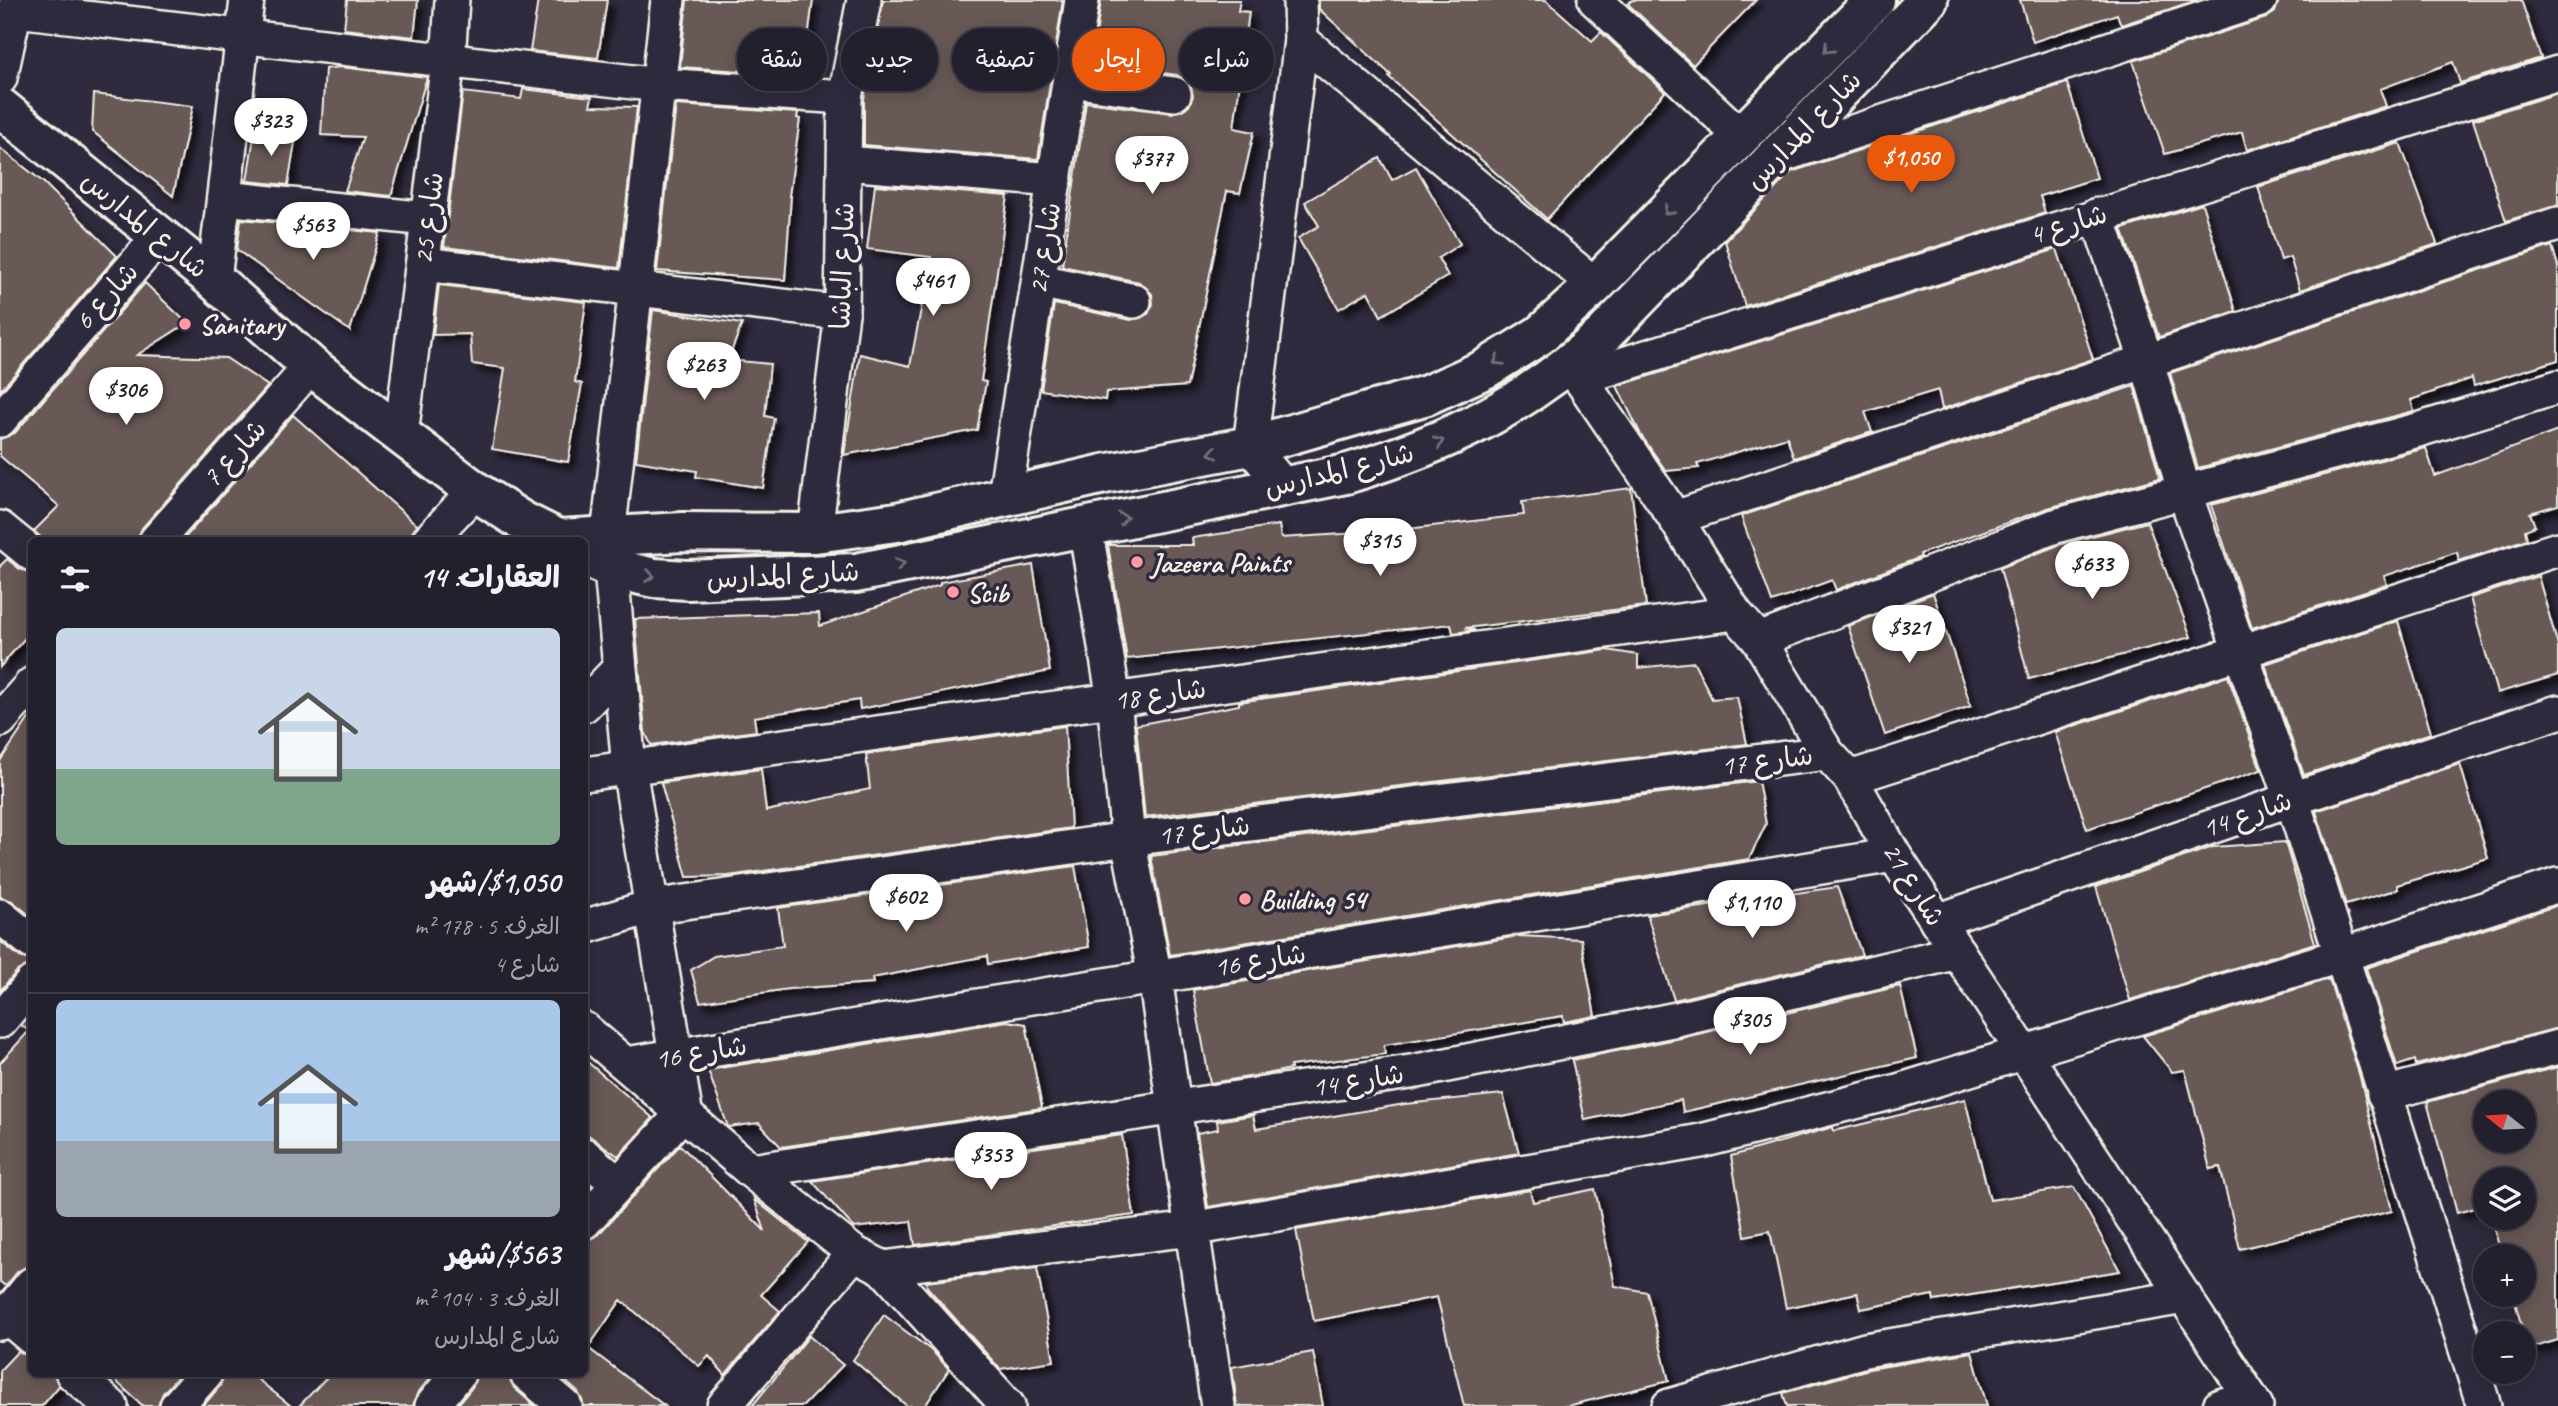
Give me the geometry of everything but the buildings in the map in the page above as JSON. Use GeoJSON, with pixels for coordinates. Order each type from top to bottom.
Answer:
{"type":"FeatureCollection","features":[{"type":"Feature","properties":{"kind":"street"},"geometry":{"type":"LineString","coordinates":[[214,279],[247,0]]}},
{"type":"Feature","properties":{"kind":"street","name":"شارع 25"},"geometry":{"type":"LineString","coordinates":[[401,435],[448,61],[452,0]]}},
{"type":"Feature","properties":{"kind":"street"},"geometry":{"type":"LineString","coordinates":[[587,537],[637,289],[668,0]]}},
{"type":"Feature","properties":{"kind":"street","name":"شارع الباشا"},"geometry":{"type":"LineString","coordinates":[[816,533],[842,313],[845,97],[863,0]]}},
{"type":"Feature","properties":{"kind":"street","name":"شارع 27"},"geometry":{"type":"LineString","coordinates":[[1005,496],[1082,0]]}},
{"type":"Feature","properties":{"kind":"street"},"geometry":{"type":"LineString","coordinates":[[1283,485],[1250,446],[1301,40],[1300,0]]}},
{"type":"Feature","properties":{"kind":"street"},"geometry":{"type":"LineString","coordinates":[[1595,0],[1741,136]]}},
{"type":"Feature","properties":{"kind":"street","name":"شارع المدارس"},"geometry":{"type":"LineString","coordinates":[[588,548],[816,533],[897,522],[1005,496],[1250,446],[1415,399],[1485,369],[1540,334],[1595,285],[1875,0]]}},
{"type":"Feature","properties":{"kind":"street","name":"شارع المدارس"},"geometry":{"type":"LineString","coordinates":[[588,549],[653,578],[688,580],[856,573],[1346,474],[1417,453],[1484,421],[1575,371],[1604,334],[1928,0]]}},
{"type":"Feature","properties":{"kind":"street"},"geometry":{"type":"LineString","coordinates":[[1776,157],[2260,0]]}},
{"type":"Feature","properties":{"kind":"street"},"geometry":{"type":"LineString","coordinates":[[0,78],[17,5],[448,61],[659,85],[845,97]]}},
{"type":"Feature","properties":{"kind":"street"},"geometry":{"type":"LineString","coordinates":[[1301,40],[1595,285]]}},
{"type":"Feature","properties":{"kind":"street","name":"شارع 4"},"geometry":{"type":"LineString","coordinates":[[1575,371],[2097,215],[2558,73]]}},
{"type":"Feature","properties":{"kind":"street"},"geometry":{"type":"LineString","coordinates":[[1070,80],[1174,94]]}},
{"type":"Feature","properties":{"kind":"street","name":"شارع المدارس"},"geometry":{"type":"LineString","coordinates":[[0,107],[214,279],[312,366],[401,435],[475,491],[522,522],[558,537]]}},
{"type":"Feature","properties":{"kind":"street"},"geometry":{"type":"LineString","coordinates":[[845,163],[1055,180]]}},
{"type":"Feature","properties":{"kind":"street"},"geometry":{"type":"LineString","coordinates":[[224,198],[428,219]]}},
{"type":"Feature","properties":{"kind":"street"},"geometry":{"type":"LineString","coordinates":[[2097,215],[2147,362],[2185,494],[2292,799],[2339,956],[2484,1406]]}},
{"type":"Feature","properties":{"kind":"street"},"geometry":{"type":"LineString","coordinates":[[1675,518],[2558,224]]}},
{"type":"Feature","properties":{"kind":"street","name":"شارع 6"},"geometry":{"type":"LineString","coordinates":[[0,420],[159,237]]}},
{"type":"Feature","properties":{"kind":"street"},"geometry":{"type":"LineString","coordinates":[[422,264],[842,313]]}},
{"type":"Feature","properties":{"kind":"street"},"geometry":{"type":"LineString","coordinates":[[1039,281],[1134,301]]}},
{"type":"Feature","properties":{"kind":"street","name":"شارع 7"},"geometry":{"type":"LineString","coordinates":[[160,537],[312,366]]}},
{"type":"Feature","properties":{"kind":"street","name":"شارع 21"},"geometry":{"type":"LineString","coordinates":[[1575,371],[1675,518],[1735,613],[1759,640],[1827,752],[1850,778],[1937,921],[2185,1297],[2242,1403]]}},
{"type":"Feature","properties":{"kind":"street"},"geometry":{"type":"LineString","coordinates":[[1759,640],[2055,526],[2185,494],[2418,430],[2558,387]]}},
{"type":"Feature","properties":{"kind":"street"},"geometry":{"type":"LineString","coordinates":[[432,537],[475,491]]}},
{"type":"Feature","properties":{"kind":"street"},"geometry":{"type":"LineString","coordinates":[[1085,526],[1114,700],[1128,839],[1155,977],[1218,1406]]}},
{"type":"Feature","properties":{"kind":"street"},"geometry":{"type":"LineString","coordinates":[[0,528],[28,551]]}},
{"type":"Feature","properties":{"kind":"street"},"geometry":{"type":"LineString","coordinates":[[1850,778],[2558,549]]}},
{"type":"Feature","properties":{"kind":"street"},"geometry":{"type":"LineString","coordinates":[[588,559],[618,670],[629,768],[650,908],[685,1111]]}},
{"type":"Feature","properties":{"kind":"street","name":"شارع 18"},"geometry":{"type":"LineString","coordinates":[[588,773],[1735,613]]}},
{"type":"Feature","properties":{"kind":"street"},"geometry":{"type":"LineString","coordinates":[[588,701],[618,670]]}},
{"type":"Feature","properties":{"kind":"street"},"geometry":{"type":"LineString","coordinates":[[0,720],[28,688]]}},
{"type":"Feature","properties":{"kind":"street","name":"شارع 14"},"geometry":{"type":"LineString","coordinates":[[1937,921],[2292,799],[2558,712]]}},
{"type":"Feature","properties":{"kind":"street","name":"شارع 17"},"geometry":{"type":"LineString","coordinates":[[588,926],[650,908],[1128,839],[1827,752]]}},
{"type":"Feature","properties":{"kind":"street","name":"شارع 16"},"geometry":{"type":"LineString","coordinates":[[626,1064],[1895,855]]}},
{"type":"Feature","properties":{"kind":"street"},"geometry":{"type":"LineString","coordinates":[[724,1406],[869,1261],[1191,1229],[1701,1141],[1898,1091],[2339,956],[2558,884]]}},
{"type":"Feature","properties":{"kind":"street"},"geometry":{"type":"LineString","coordinates":[[0,916],[28,939]]}},
{"type":"Feature","properties":{"kind":"street","name":"شارع 14"},"geometry":{"type":"LineString","coordinates":[[751,1171],[1173,1105],[1216,1103],[1431,1068],[1677,1019],[1958,952]]}},
{"type":"Feature","properties":{"kind":"street"},"geometry":{"type":"LineString","coordinates":[[0,1021],[28,988]]}},
{"type":"Feature","properties":{"kind":"street"},"geometry":{"type":"LineString","coordinates":[[588,1032],[685,1111],[751,1171],[869,1261],[1008,1406]]}},
{"type":"Feature","properties":{"kind":"street"},"geometry":{"type":"LineString","coordinates":[[2384,1094],[2558,1047]]}},
{"type":"Feature","properties":{"kind":"street"},"geometry":{"type":"LineString","coordinates":[[588,1217],[685,1111]]}},
{"type":"Feature","properties":{"kind":"street"},"geometry":{"type":"LineString","coordinates":[[588,1158],[617,1183]]}},
{"type":"Feature","properties":{"kind":"street"},"geometry":{"type":"LineString","coordinates":[[28,1288],[2,1317],[28,1335]]}},
{"type":"Feature","properties":{"kind":"street"},"geometry":{"type":"LineString","coordinates":[[1669,1406],[1865,1350],[2185,1297]]}},
{"type":"Feature","properties":{"kind":"street"},"geometry":{"type":"LineString","coordinates":[[77,1377],[111,1406]]}},
{"type":"Feature","properties":{"kind":"street"},"geometry":{"type":"LineString","coordinates":[[177,1406],[202,1377]]}},
{"type":"Feature","properties":{"kind":"street"},"geometry":{"type":"LineString","coordinates":[[432,1406],[456,1377]]}},
{"type":"Feature","properties":{"kind":"street"},"geometry":{"type":"LineString","coordinates":[[531,1377],[565,1406]]}},
{"type":"Feature","properties":{"kind":"place","name":"Sanitary"},"geometry":{"type":"Point","coordinates":[185,324]}},
{"type":"Feature","properties":{"kind":"place","name":"Jazeera Paints"},"geometry":{"type":"Point","coordinates":[1137,562]}},
{"type":"Feature","properties":{"kind":"place","name":"Scib"},"geometry":{"type":"Point","coordinates":[953,592]}},
{"type":"Feature","properties":{"kind":"place","name":"Building 54"},"geometry":{"type":"Point","coordinates":[1245,899]}}]}
